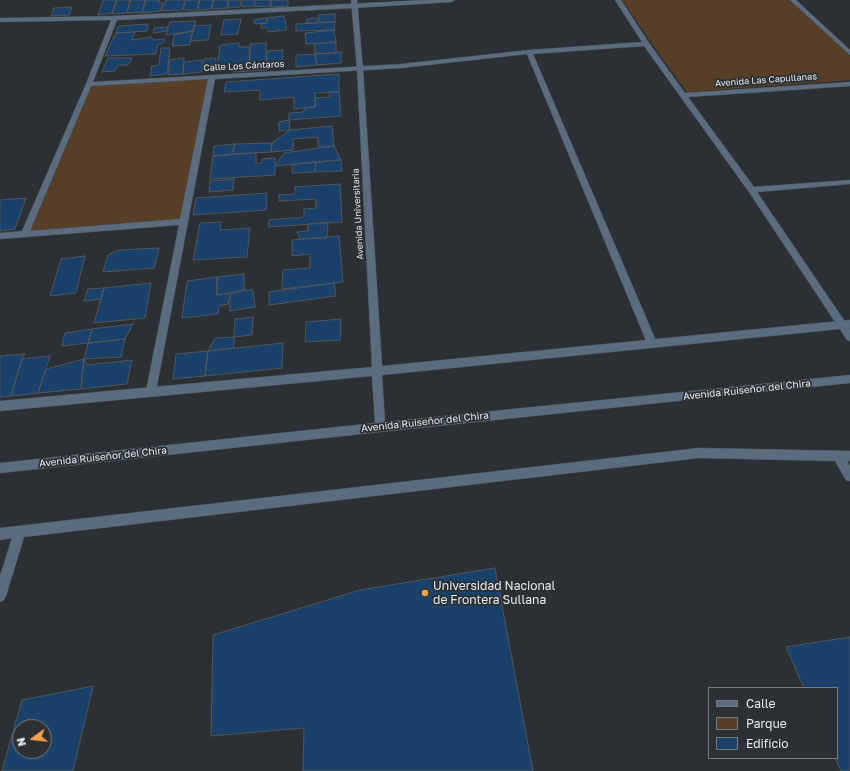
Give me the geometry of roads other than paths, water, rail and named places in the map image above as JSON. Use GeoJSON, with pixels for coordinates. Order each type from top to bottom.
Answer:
{"type":"FeatureCollection","features":[{"type":"Feature","properties":{"kind":"street"},"geometry":{"type":"LineString","coordinates":[[0,20],[115,18],[354,3],[452,0]]}},
{"type":"Feature","properties":{"kind":"street"},"geometry":{"type":"LineString","coordinates":[[618,0],[646,44],[752,190],[846,325],[850,337]]}},
{"type":"Feature","properties":{"kind":"street"},"geometry":{"type":"LineString","coordinates":[[793,0],[850,53]]}},
{"type":"Feature","properties":{"kind":"street","name":"Avenida Universitaria"},"geometry":{"type":"LineString","coordinates":[[354,3],[360,69],[380,426]]}},
{"type":"Feature","properties":{"kind":"street"},"geometry":{"type":"LineString","coordinates":[[25,234],[89,84],[115,18]]}},
{"type":"Feature","properties":{"kind":"street","name":"Calle Los Cántaros"},"geometry":{"type":"LineString","coordinates":[[89,84],[360,69],[529,52],[646,44]]}},
{"type":"Feature","properties":{"kind":"street"},"geometry":{"type":"LineString","coordinates":[[529,52],[652,343]]}},
{"type":"Feature","properties":{"kind":"street"},"geometry":{"type":"LineString","coordinates":[[151,391],[212,77]]}},
{"type":"Feature","properties":{"kind":"street","name":"Avenida Las Capullanas"},"geometry":{"type":"LineString","coordinates":[[683,95],[850,84]]}},
{"type":"Feature","properties":{"kind":"street"},"geometry":{"type":"LineString","coordinates":[[752,190],[850,182]]}},
{"type":"Feature","properties":{"kind":"street"},"geometry":{"type":"LineString","coordinates":[[0,236],[183,222]]}},
{"type":"Feature","properties":{"kind":"street"},"geometry":{"type":"LineString","coordinates":[[0,406],[846,325]]}},
{"type":"Feature","properties":{"kind":"street","name":"Avenida Ruiseñor del Chira"},"geometry":{"type":"LineString","coordinates":[[0,468],[380,426],[850,379]]}},
{"type":"Feature","properties":{"kind":"street"},"geometry":{"type":"LineString","coordinates":[[0,534],[699,453],[850,456]]}},
{"type":"Feature","properties":{"kind":"street"},"geometry":{"type":"LineString","coordinates":[[838,456],[850,476]]}},
{"type":"Feature","properties":{"kind":"street"},"geometry":{"type":"LineString","coordinates":[[0,596],[20,532]]}},
{"type":"Feature","properties":{"kind":"place","name":"Universidad Nacional de Frontera Sullana"},"geometry":{"type":"Point","coordinates":[425,593]}}]}
